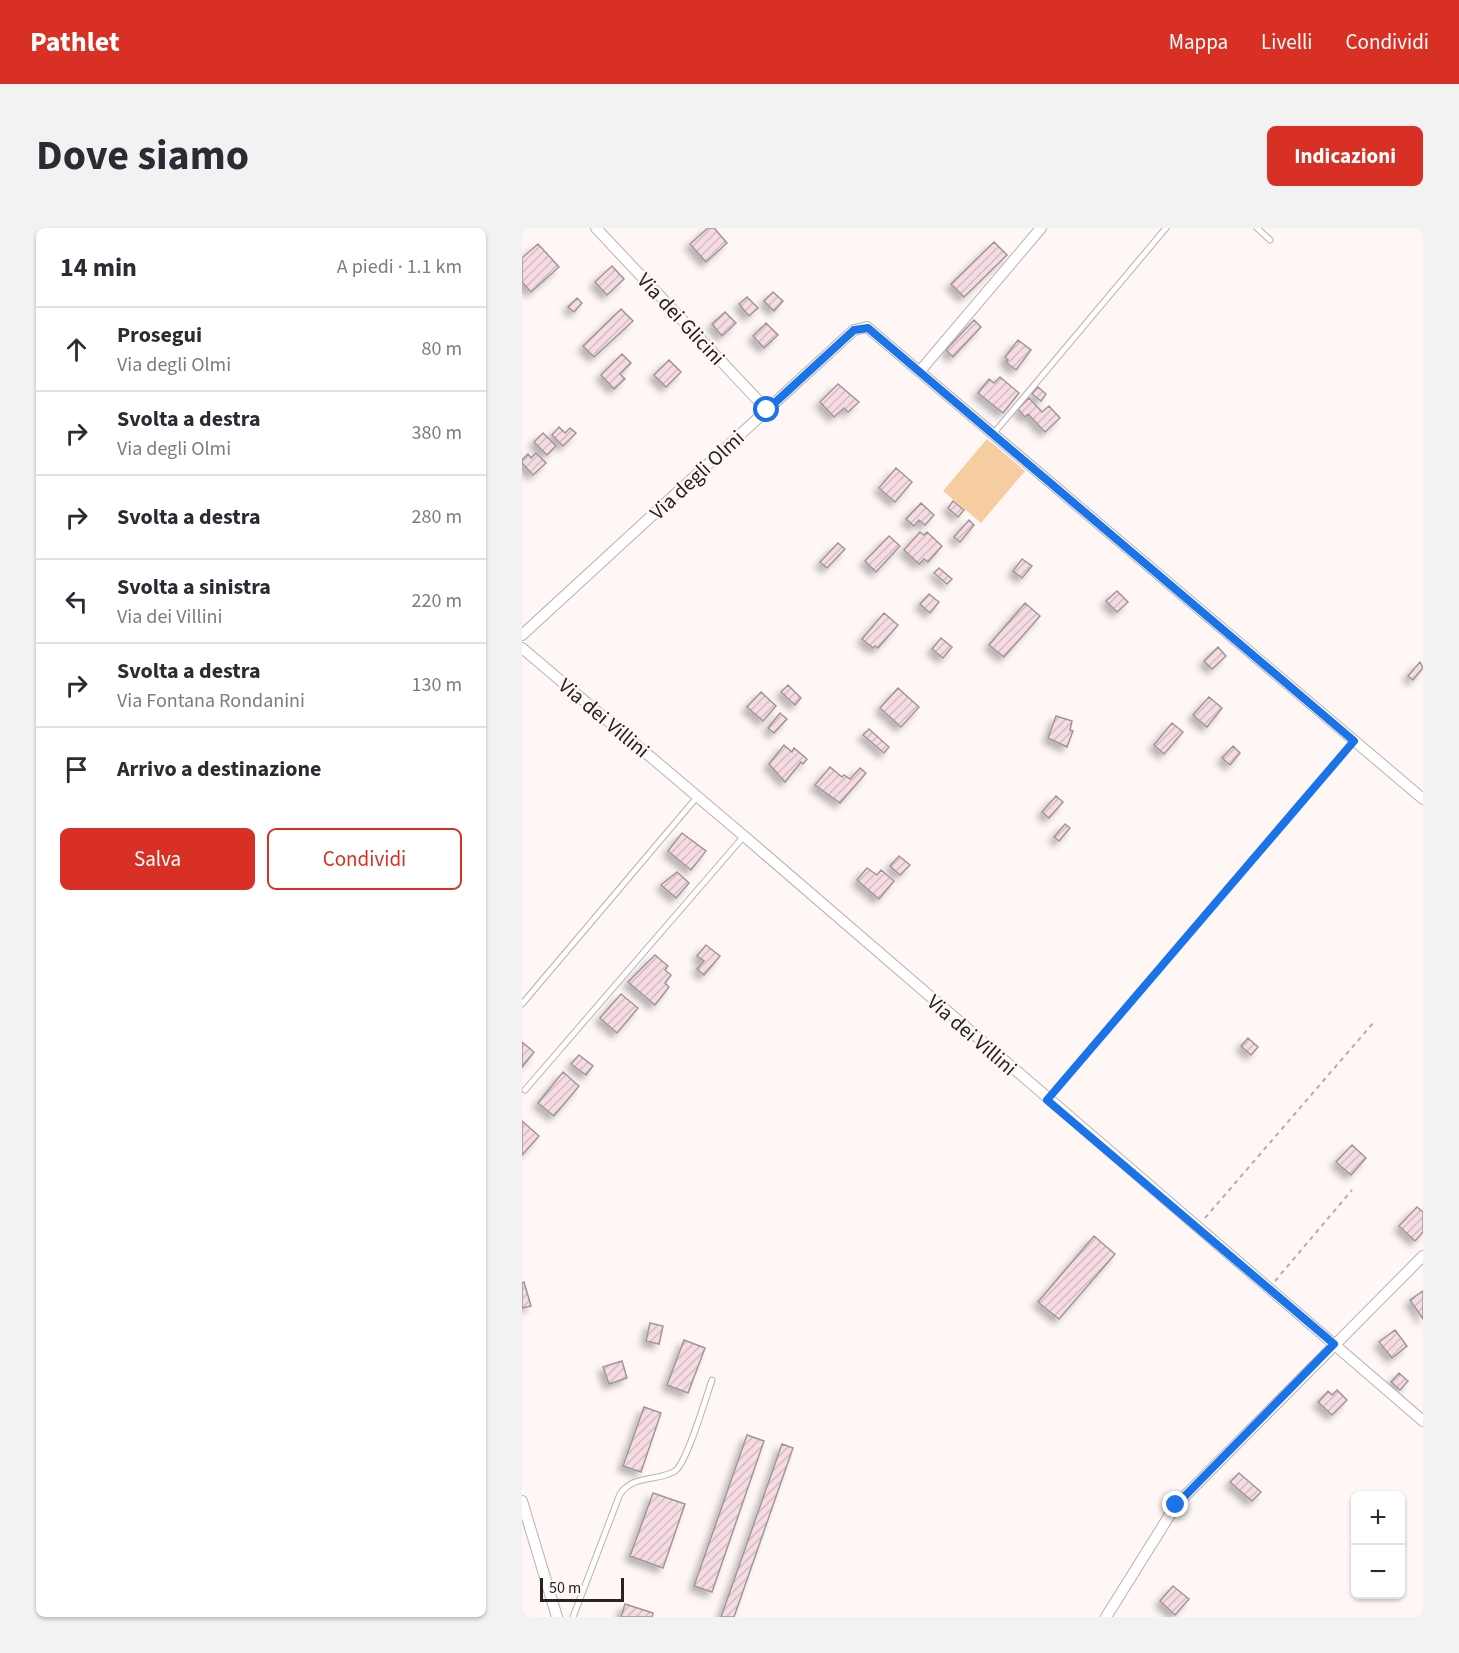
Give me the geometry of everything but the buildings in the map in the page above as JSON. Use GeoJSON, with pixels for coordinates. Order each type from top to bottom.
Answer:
{"type":"FeatureCollection","features":[{"type":"Feature","properties":{"kind":"street","name":"Via dei Glicini"},"geometry":{"type":"LineString","coordinates":[[596,228],[767,410]]}},
{"type":"Feature","properties":{"kind":"street"},"geometry":{"type":"LineString","coordinates":[[920,371],[1041,228]]}},
{"type":"Feature","properties":{"kind":"street","name":"Via degli Olmi"},"geometry":{"type":"LineString","coordinates":[[522,635],[854,330],[862,327],[868,328],[1423,799]]}},
{"type":"Feature","properties":{"kind":"street","name":"Via dei Villini"},"geometry":{"type":"LineString","coordinates":[[522,648],[744,836],[1047,1100],[1423,1421]]}},
{"type":"Feature","properties":{"kind":"street"},"geometry":{"type":"LineString","coordinates":[[1106,1617],[1169,1512],[1423,1256]]}},
{"type":"Feature","properties":{"kind":"street"},"geometry":{"type":"LineString","coordinates":[[522,1501],[557,1617]]}},
{"type":"Feature","properties":{"kind":"lane"},"geometry":{"type":"LineString","coordinates":[[994,433],[1166,228]]}},
{"type":"Feature","properties":{"kind":"lane"},"geometry":{"type":"LineString","coordinates":[[1257,228],[1270,240]]}},
{"type":"Feature","properties":{"kind":"lane"},"geometry":{"type":"LineString","coordinates":[[522,1004],[697,797]]}},
{"type":"Feature","properties":{"kind":"lane"},"geometry":{"type":"LineString","coordinates":[[525,1090],[744,836]]}},
{"type":"Feature","properties":{"kind":"lane"},"geometry":{"type":"LineString","coordinates":[[573,1617],[620,1494],[632,1482],[667,1474],[681,1465],[712,1380]]}},
{"type":"Feature","properties":{"kind":"path"},"geometry":{"type":"LineString","coordinates":[[1047,1100],[1354,741]]}},
{"type":"Feature","properties":{"kind":"path"},"geometry":{"type":"LineString","coordinates":[[1196,1227],[1374,1022]]}},
{"type":"Feature","properties":{"kind":"path"},"geometry":{"type":"LineString","coordinates":[[1268,1289],[1352,1190]]}},
{"type":"Feature","properties":{"kind":"shaded area"},"geometry":{"type":"Polygon","coordinates":[[[987,439],[1025,471],[981,523],[943,491],[987,439]]]}},
{"type":"Feature","properties":{"kind":"route"},"geometry":{"type":"LineString","coordinates":[[767,410],[854,330],[867,327],[1354,741],[1047,1100],[1334,1344],[1176,1505]]}}]}
